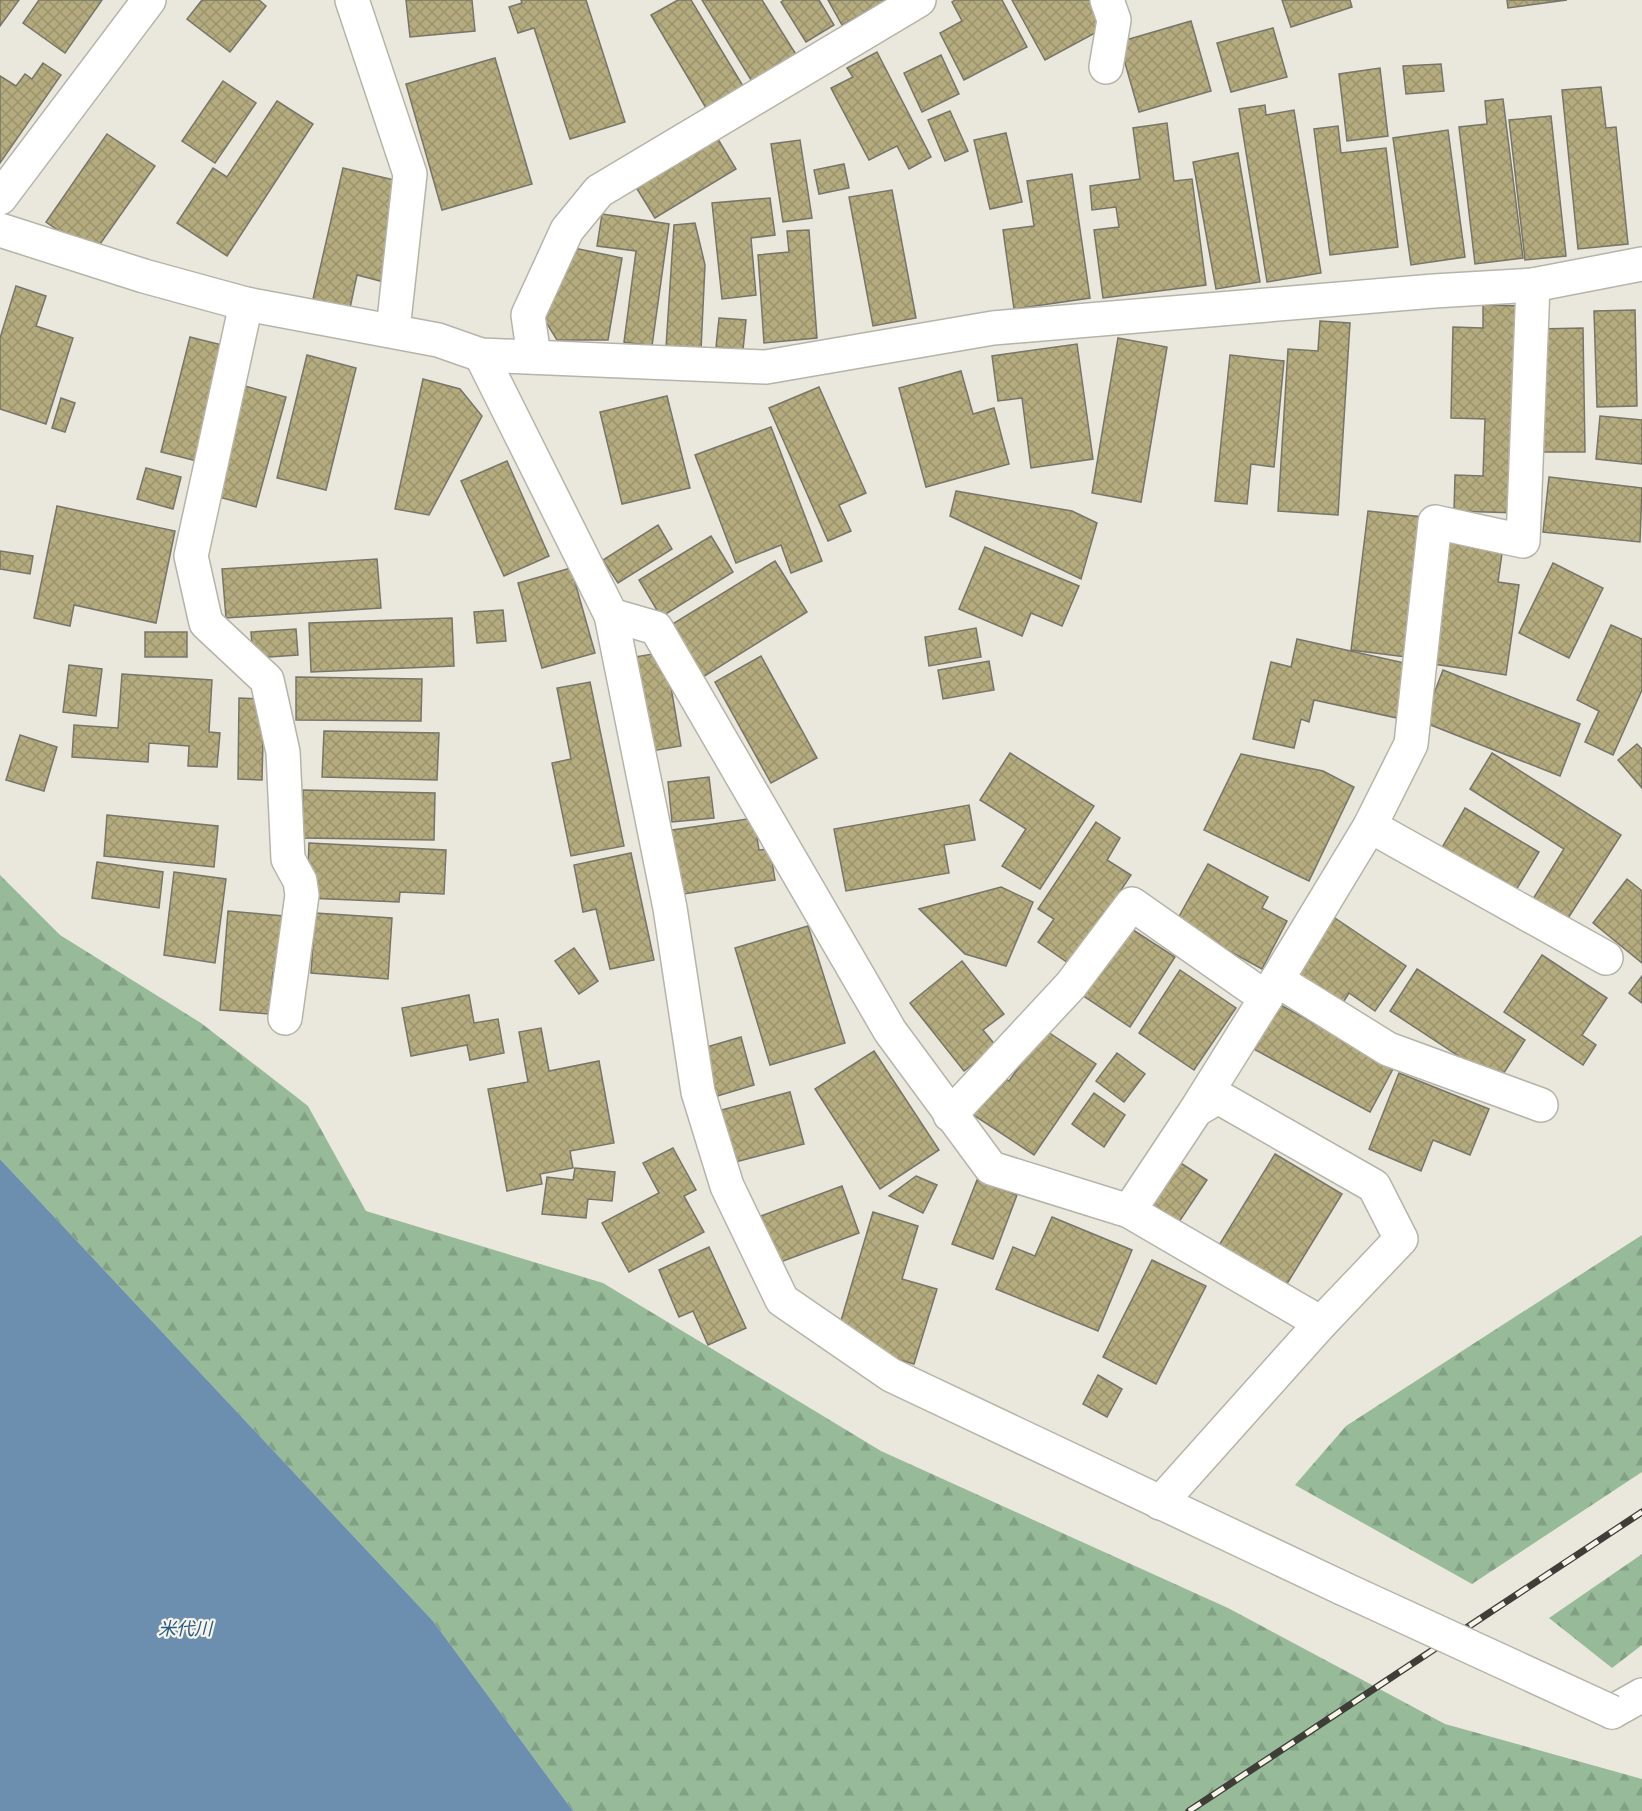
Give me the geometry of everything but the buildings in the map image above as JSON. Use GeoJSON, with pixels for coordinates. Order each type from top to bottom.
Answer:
{"type":"FeatureCollection","features":[{"type":"Feature","properties":{"kind":"street"},"geometry":{"type":"LineString","coordinates":[[0,198],[149,0]]}},
{"type":"Feature","properties":{"kind":"street"},"geometry":{"type":"LineString","coordinates":[[352,0],[410,174],[393,330]]}},
{"type":"Feature","properties":{"kind":"street"},"geometry":{"type":"LineString","coordinates":[[534,357],[528,315],[567,230],[599,191],[919,0]]}},
{"type":"Feature","properties":{"kind":"street"},"geometry":{"type":"LineString","coordinates":[[1106,67],[1114,20],[1107,0]]}},
{"type":"Feature","properties":{"kind":"street"},"geometry":{"type":"LineString","coordinates":[[0,230],[144,276],[246,304],[393,330],[438,340],[481,355],[766,368],[993,328],[1434,291],[1533,285],[1642,264]]}},
{"type":"Feature","properties":{"kind":"street"},"geometry":{"type":"LineString","coordinates":[[1129,1211],[1196,1110],[1370,826],[1411,744],[1435,522],[1523,541],[1533,285]]}},
{"type":"Feature","properties":{"kind":"street"},"geometry":{"type":"LineString","coordinates":[[246,304],[191,556],[206,623],[267,680],[283,752],[288,859],[300,880],[302,895],[285,1018]]}},
{"type":"Feature","properties":{"kind":"street"},"geometry":{"type":"LineString","coordinates":[[481,355],[611,615],[670,908],[698,1092],[727,1186],[782,1300],[891,1375],[1342,1588],[1642,1725]]}},
{"type":"Feature","properties":{"kind":"street"},"geometry":{"type":"LineString","coordinates":[[611,615],[656,628],[890,1031],[950,1115],[991,1167],[1129,1211],[1321,1323]]}},
{"type":"Feature","properties":{"kind":"street"},"geometry":{"type":"LineString","coordinates":[[1370,826],[1606,958]]}},
{"type":"Feature","properties":{"kind":"street"},"geometry":{"type":"LineString","coordinates":[[950,1115],[1071,985],[1132,904],[1271,989],[1388,1049],[1541,1105]]}},
{"type":"Feature","properties":{"kind":"street"},"geometry":{"type":"LineString","coordinates":[[1160,1503],[1321,1323],[1401,1239],[1374,1186],[1218,1097],[1196,1110]]}},
{"type":"Feature","properties":{"kind":"street"},"geometry":{"type":"LineString","coordinates":[[1612,1712],[1642,1695]]}},
{"type":"Feature","properties":{"kind":"green space"},"geometry":{"type":"Polygon","coordinates":[[[0,875],[60,935],[201,1023],[308,1106],[366,1211],[603,1283],[881,1451],[1228,1608],[1445,1724],[1642,1779],[1642,1811],[573,1811],[433,1621],[0,1159],[0,875]]]}},
{"type":"Feature","properties":{"kind":"green space"},"geometry":{"type":"Polygon","coordinates":[[[1642,1235],[1642,1472],[1472,1584],[1295,1485],[1346,1426],[1642,1235]]]}},
{"type":"Feature","properties":{"kind":"green space"},"geometry":{"type":"Polygon","coordinates":[[[1642,1554],[1642,1645],[1612,1668],[1549,1618],[1642,1554]]]}},
{"type":"Feature","properties":{"kind":"water","name":"米代川"},"geometry":{"type":"Polygon","coordinates":[[[0,1159],[433,1621],[573,1811],[0,1811],[0,1159]]]}},
{"type":"Feature","properties":{"kind":"railway"},"geometry":{"type":"LineString","coordinates":[[1189,1811],[1642,1512]]}}]}
